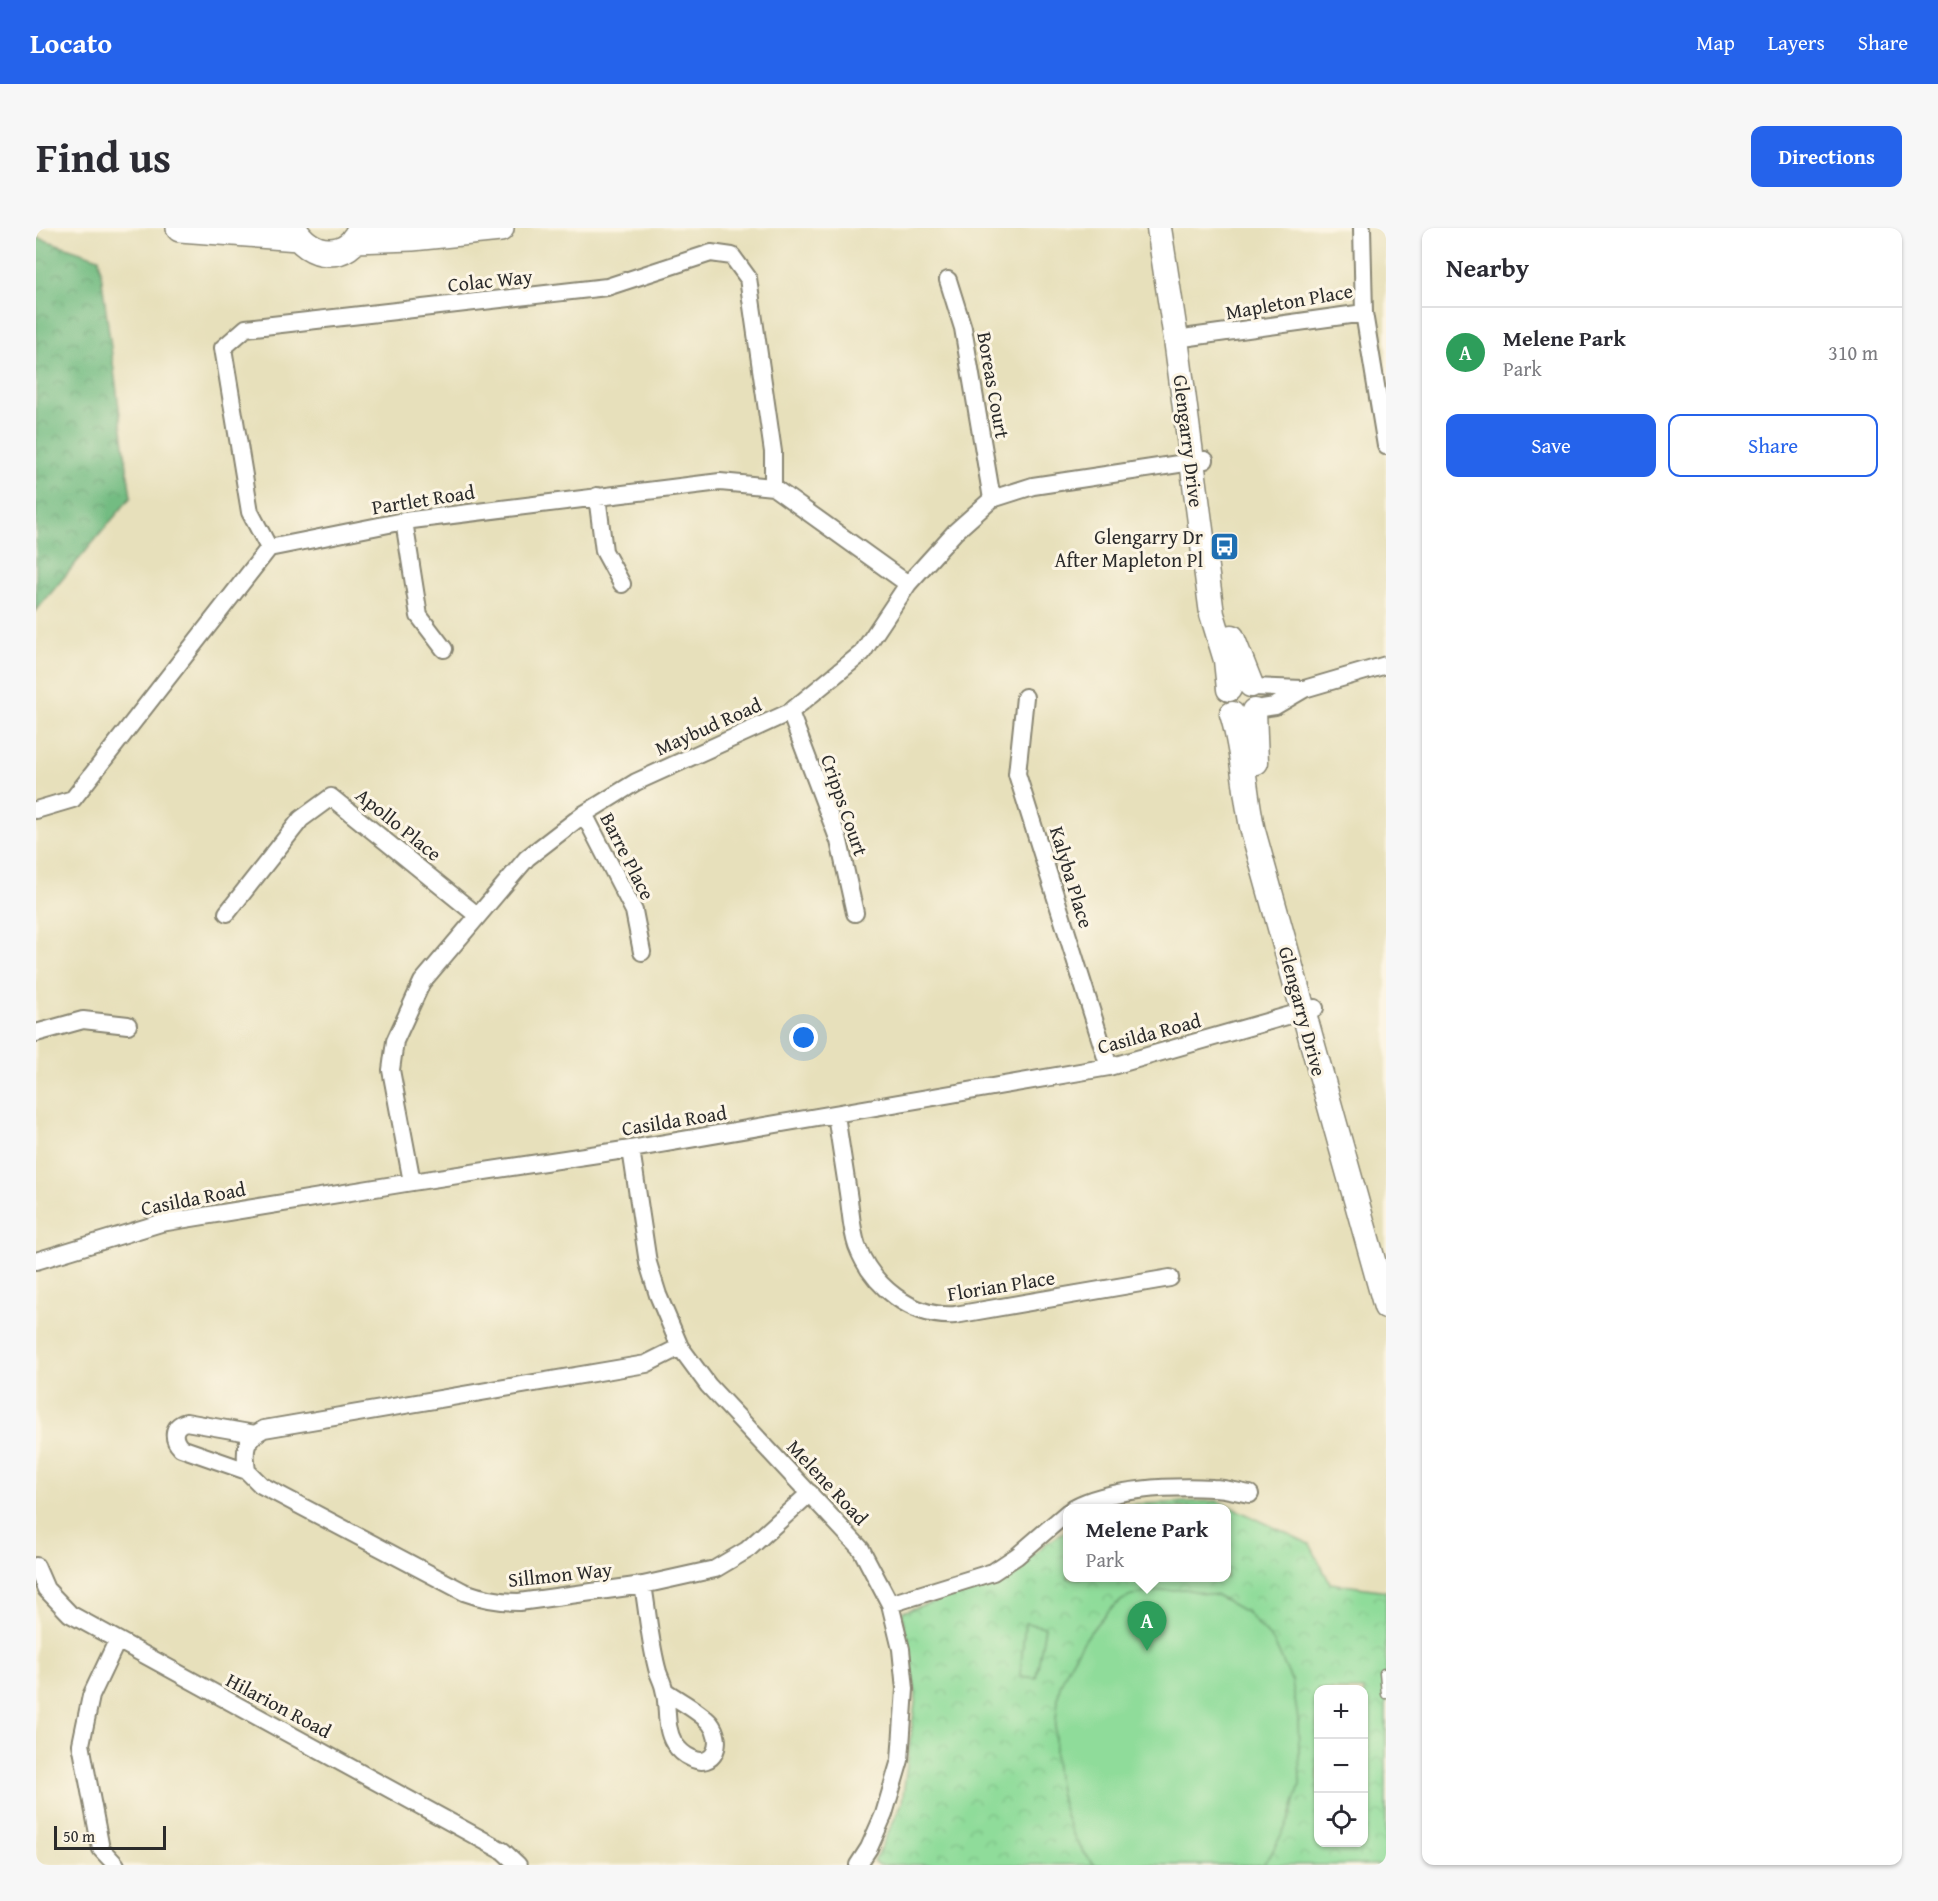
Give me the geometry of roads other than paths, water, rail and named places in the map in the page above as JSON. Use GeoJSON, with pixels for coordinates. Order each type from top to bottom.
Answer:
{"type":"FeatureCollection","features":[{"type":"Feature","properties":{"kind":"main road"},"geometry":{"type":"LineString","coordinates":[[180,228],[296,233],[306,246],[317,251],[329,252],[341,250],[358,233],[412,237],[500,228]]}},
{"type":"Feature","properties":{"kind":"main road","name":"Glengarry Drive"},"geometry":{"type":"LineString","coordinates":[[1159,228],[1183,338]]}},
{"type":"Feature","properties":{"kind":"main road","name":"Glengarry Drive"},"geometry":{"type":"LineString","coordinates":[[1173,228],[1212,614],[1226,660],[1246,699],[1263,809],[1309,1010],[1386,1307]]}},
{"type":"Feature","properties":{"kind":"main road","name":"Glengarry Drive"},"geometry":{"type":"LineString","coordinates":[[1309,1010],[1386,1258]]}},
{"type":"Feature","properties":{"kind":"street","name":"Mapleton Place"},"geometry":{"type":"LineString","coordinates":[[1183,338],[1364,313],[1362,228]]}},
{"type":"Feature","properties":{"kind":"street","name":"Colac Way"},"geometry":{"type":"LineString","coordinates":[[269,548],[250,512],[223,348],[246,328],[608,287],[711,253],[732,256],[748,278],[773,452],[773,487]]}},
{"type":"Feature","properties":{"kind":"street","name":"Boreas Court"},"geometry":{"type":"LineString","coordinates":[[948,280],[963,328],[992,499]]}},
{"type":"Feature","properties":{"kind":"street"},"geometry":{"type":"LineString","coordinates":[[1364,313],[1386,446]]}},
{"type":"Feature","properties":{"kind":"street","name":"Maybud Road"},"geometry":{"type":"LineString","coordinates":[[412,1182],[391,1070],[395,1041],[422,982],[527,858],[584,814],[636,782],[790,712],[862,652],[908,584],[955,532],[992,499],[1033,486],[1198,460]]}},
{"type":"Feature","properties":{"kind":"street","name":"Partlet Road"},"geometry":{"type":"LineString","coordinates":[[269,548],[405,521],[597,496],[720,482],[773,487]]}},
{"type":"Feature","properties":{"kind":"street"},"geometry":{"type":"LineString","coordinates":[[773,487],[908,584]]}},
{"type":"Feature","properties":{"kind":"street"},"geometry":{"type":"LineString","coordinates":[[597,496],[604,551],[622,584]]}},
{"type":"Feature","properties":{"kind":"street"},"geometry":{"type":"LineString","coordinates":[[405,521],[419,616],[444,649]]}},
{"type":"Feature","properties":{"kind":"street"},"geometry":{"type":"LineString","coordinates":[[36,810],[73,799],[269,548]]}},
{"type":"Feature","properties":{"kind":"street"},"geometry":{"type":"LineString","coordinates":[[1246,699],[1304,689],[1386,665]]}},
{"type":"Feature","properties":{"kind":"street","name":"Kalyba Place"},"geometry":{"type":"LineString","coordinates":[[1025,697],[1017,774],[1109,1067]]}},
{"type":"Feature","properties":{"kind":"street","name":"Cripps Court"},"geometry":{"type":"LineString","coordinates":[[790,712],[839,841],[855,913]]}},
{"type":"Feature","properties":{"kind":"street","name":"Apollo Place"},"geometry":{"type":"LineString","coordinates":[[226,913],[301,819],[331,797],[478,916]]}},
{"type":"Feature","properties":{"kind":"street","name":"Barre Place"},"geometry":{"type":"LineString","coordinates":[[584,814],[634,910],[642,952]]}},
{"type":"Feature","properties":{"kind":"street","name":"Casilda Road"},"geometry":{"type":"LineString","coordinates":[[36,1261],[161,1223],[631,1149],[1109,1067],[1309,1010]]}},
{"type":"Feature","properties":{"kind":"street"},"geometry":{"type":"LineString","coordinates":[[36,1033],[83,1020],[128,1025]]}},
{"type":"Feature","properties":{"kind":"street","name":"Florian Place"},"geometry":{"type":"LineString","coordinates":[[836,1114],[858,1246],[866,1263],[889,1290],[902,1302],[920,1312],[939,1316],[955,1315],[1170,1278]]}},
{"type":"Feature","properties":{"kind":"street","name":"Melene Road"},"geometry":{"type":"LineString","coordinates":[[631,1149],[648,1263],[658,1295],[680,1347],[708,1384],[861,1549],[890,1604],[900,1649],[905,1689],[900,1760],[884,1814],[869,1848],[858,1865]]}},
{"type":"Feature","properties":{"kind":"street","name":"Sillmon Way"},"geometry":{"type":"LineString","coordinates":[[680,1347],[646,1364],[264,1429],[255,1434],[186,1422],[175,1429],[174,1436],[181,1448],[247,1471],[261,1485],[464,1592],[489,1601],[519,1602],[643,1586],[715,1569],[732,1561],[747,1550],[810,1493]]}},
{"type":"Feature","properties":{"kind":"street"},"geometry":{"type":"LineString","coordinates":[[247,1471],[246,1450],[248,1441],[255,1434]]}},
{"type":"Feature","properties":{"kind":"street"},"geometry":{"type":"LineString","coordinates":[[1081,1504],[1127,1492],[1168,1488],[1215,1488],[1250,1494]]}},
{"type":"Feature","properties":{"kind":"street"},"geometry":{"type":"LineString","coordinates":[[890,1604],[993,1572],[1017,1556],[1063,1516]]}},
{"type":"Feature","properties":{"kind":"street","name":"Hilarion Road"},"geometry":{"type":"LineString","coordinates":[[36,1566],[46,1589],[70,1614],[503,1851],[518,1865]]}},
{"type":"Feature","properties":{"kind":"street"},"geometry":{"type":"LineString","coordinates":[[643,1586],[658,1672],[665,1691]]}},
{"type":"Feature","properties":{"kind":"street"},"geometry":{"type":"LineString","coordinates":[[116,1865],[101,1849],[81,1744],[91,1696],[117,1641]]}},
{"type":"Feature","properties":{"kind":"lane"},"geometry":{"type":"LineString","coordinates":[[1384,1673],[1386,1694]]}},
{"type":"Feature","properties":{"kind":"place","name":"Glengarry Dr After Mapleton Pl"},"geometry":{"type":"Point","coordinates":[1224,547]}},
{"type":"Feature","properties":{"kind":"place","name":"Melene Park"},"geometry":{"type":"Point","coordinates":[1147,1651]}}]}
